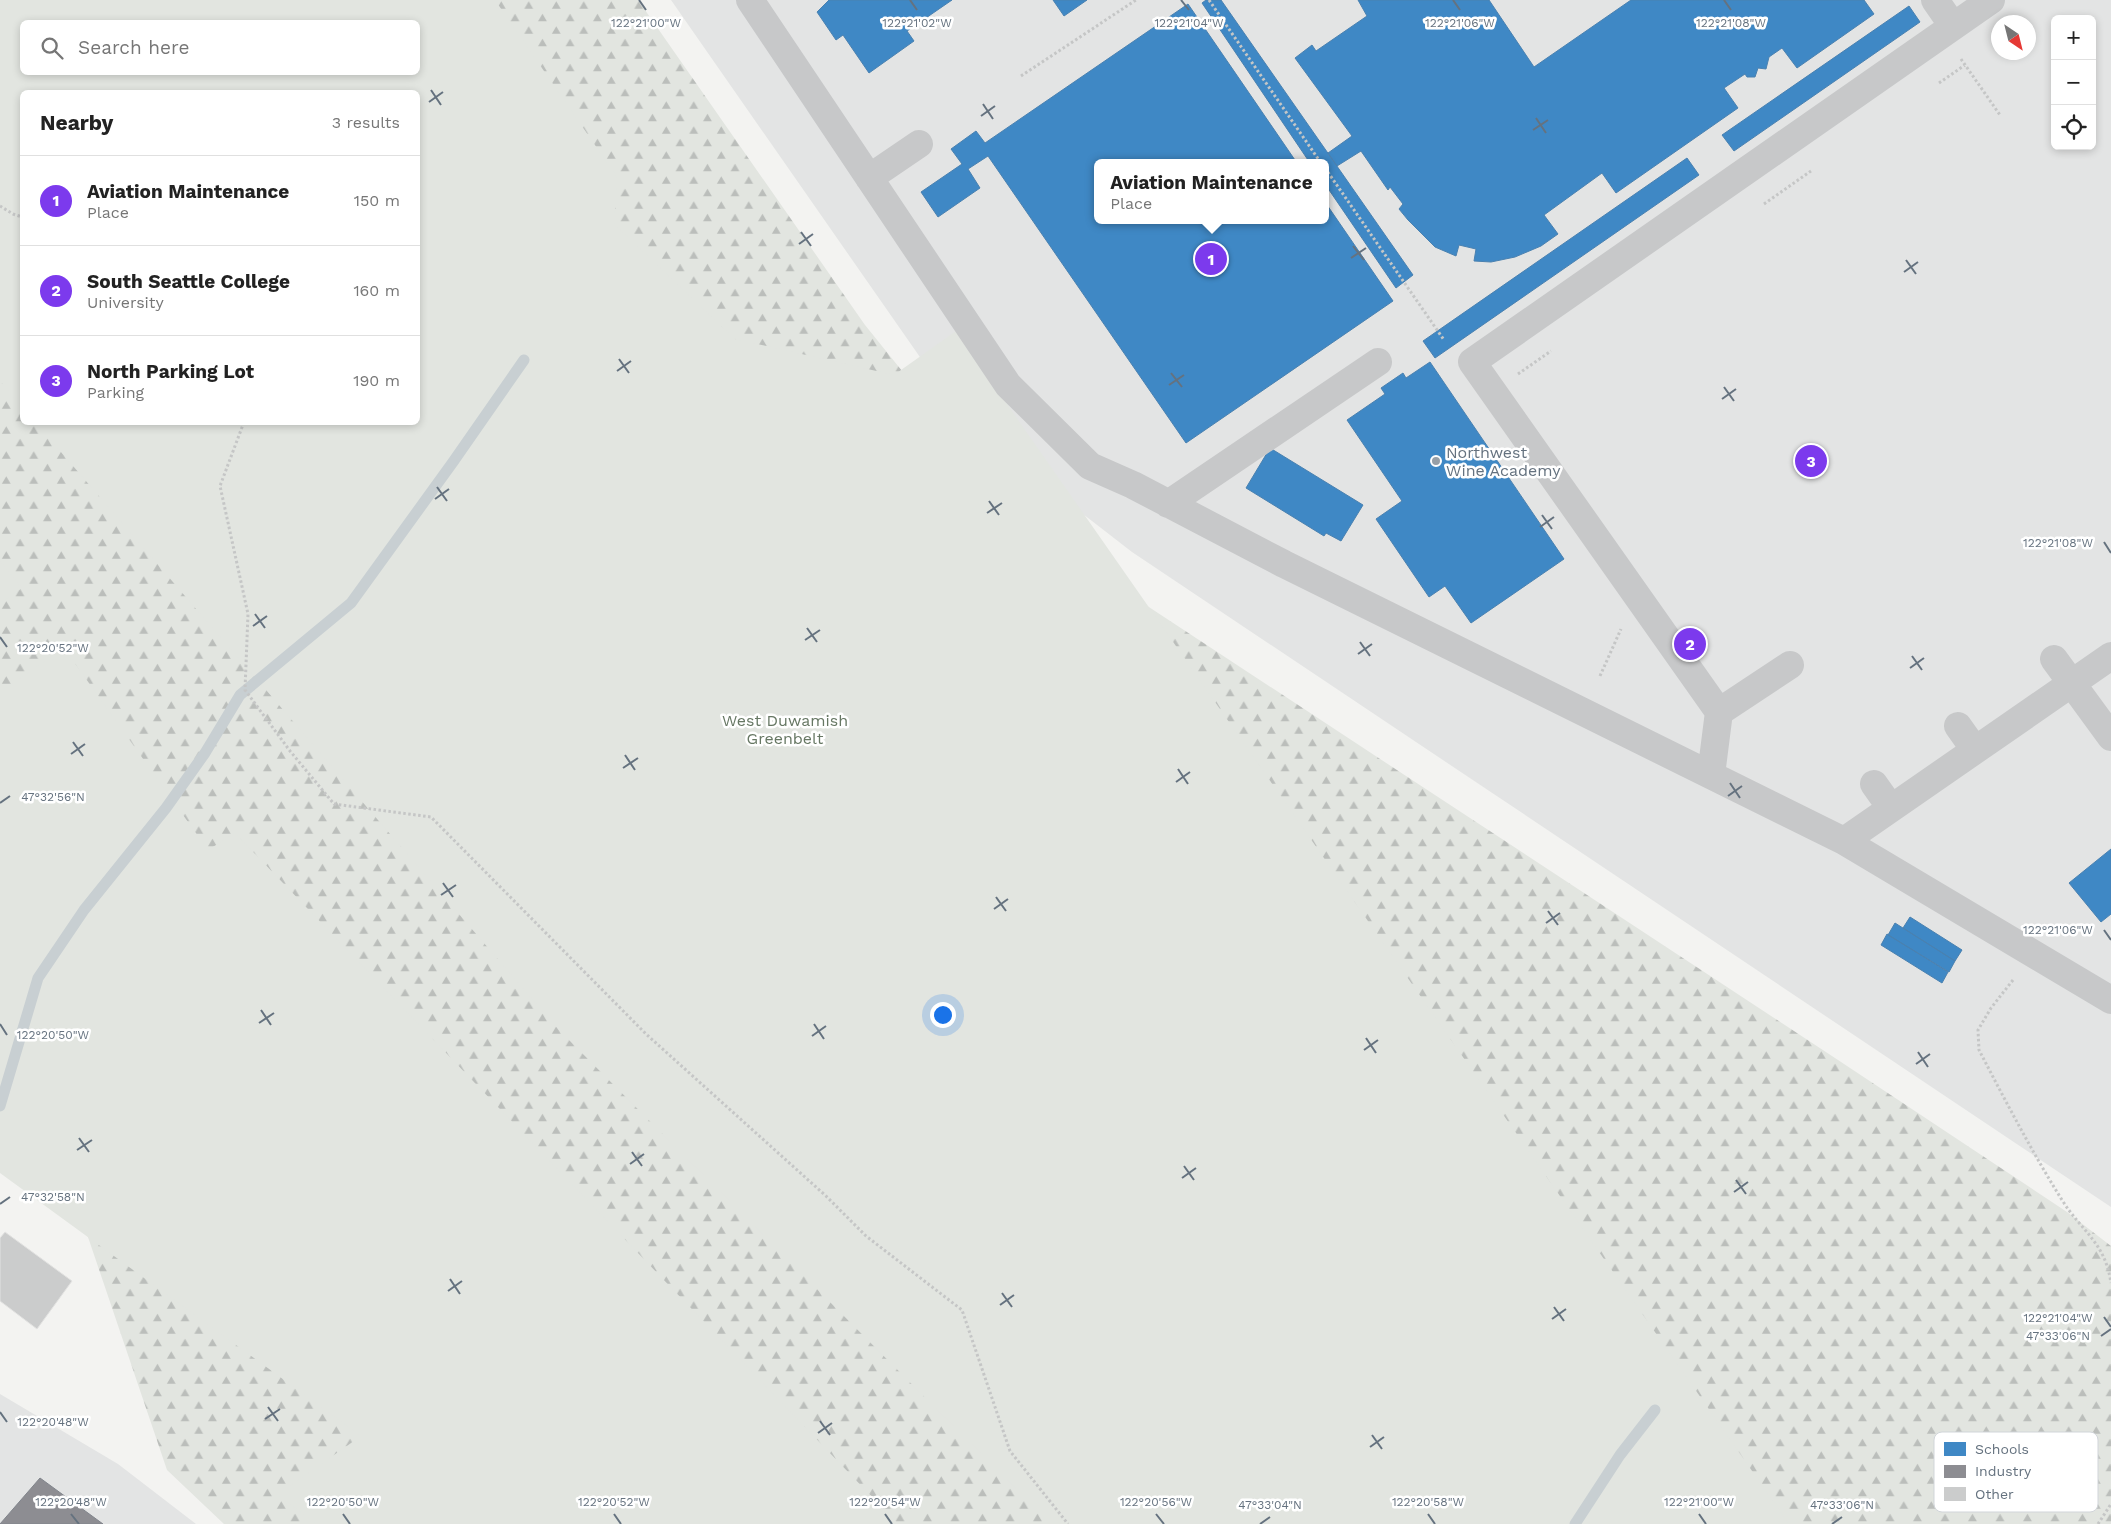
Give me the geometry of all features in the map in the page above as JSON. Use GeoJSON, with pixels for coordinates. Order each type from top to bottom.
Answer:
{"type":"FeatureCollection","features":[{"type":"Feature","properties":{"kind":"lane"},"geometry":{"type":"LineString","coordinates":[[750,0],[1008,385],[1090,466],[1133,485],[1844,841],[2034,956],[2111,1000]]}},
{"type":"Feature","properties":{"kind":"lane"},"geometry":{"type":"LineString","coordinates":[[1935,0],[1953,26]]}},
{"type":"Feature","properties":{"kind":"lane"},"geometry":{"type":"LineString","coordinates":[[1711,775],[1719,712],[1472,362],[1991,0]]}},
{"type":"Feature","properties":{"kind":"lane"},"geometry":{"type":"LineString","coordinates":[[869,178],[919,144]]}},
{"type":"Feature","properties":{"kind":"lane"},"geometry":{"type":"LineString","coordinates":[[1168,504],[1378,362]]}},
{"type":"Feature","properties":{"kind":"lane"},"geometry":{"type":"LineString","coordinates":[[1844,841],[2111,656]]}},
{"type":"Feature","properties":{"kind":"lane"},"geometry":{"type":"LineString","coordinates":[[2054,659],[2111,737]]}},
{"type":"Feature","properties":{"kind":"lane"},"geometry":{"type":"LineString","coordinates":[[1719,712],[1790,664]]}},
{"type":"Feature","properties":{"kind":"lane"},"geometry":{"type":"LineString","coordinates":[[1958,726],[1975,750]]}},
{"type":"Feature","properties":{"kind":"lane"},"geometry":{"type":"LineString","coordinates":[[1874,784],[1891,808]]}},
{"type":"Feature","properties":{"kind":"path"},"geometry":{"type":"LineString","coordinates":[[1021,76],[1136,0]]}},
{"type":"Feature","properties":{"kind":"path"},"geometry":{"type":"LineString","coordinates":[[1209,0],[1318,159]]}},
{"type":"Feature","properties":{"kind":"path"},"geometry":{"type":"LineString","coordinates":[[1960,57],[2000,115]]}},
{"type":"Feature","properties":{"kind":"path"},"geometry":{"type":"LineString","coordinates":[[1939,83],[1965,65]]}},
{"type":"Feature","properties":{"kind":"path"},"geometry":{"type":"LineString","coordinates":[[1764,204],[1811,171]]}},
{"type":"Feature","properties":{"kind":"path"},"geometry":{"type":"LineString","coordinates":[[1329,174],[1444,340]]}},
{"type":"Feature","properties":{"kind":"path"},"geometry":{"type":"LineString","coordinates":[[0,206],[20,216]]}},
{"type":"Feature","properties":{"kind":"path"},"geometry":{"type":"LineString","coordinates":[[1513,378],[1551,351]]}},
{"type":"Feature","properties":{"kind":"path"},"geometry":{"type":"LineString","coordinates":[[243,425],[220,486],[248,614],[245,690],[290,751],[334,804],[431,817],[646,1034],[826,1196],[866,1236],[962,1310],[1010,1451],[1068,1524]]}},
{"type":"Feature","properties":{"kind":"path"},"geometry":{"type":"LineString","coordinates":[[1600,676],[1624,623]]}},
{"type":"Feature","properties":{"kind":"path"},"geometry":{"type":"LineString","coordinates":[[2034,956],[1991,1008],[1978,1030],[1979,1050],[2062,1201],[2100,1248],[2109,1266],[2111,1283]]}},
{"type":"Feature","properties":{"kind":"path"},"geometry":{"type":"LineString","coordinates":[[2098,1524],[2111,1504]]}},
{"type":"Feature","properties":{"kind":"shaded area"},"geometry":{"type":"Polygon","coordinates":[[[671,0],[2111,0],[2111,1207],[1132,552],[1021,466],[922,360],[671,0]]]}},
{"type":"Feature","properties":{"kind":"shaded area"},"geometry":{"type":"Polygon","coordinates":[[[0,1394],[118,1464],[196,1524],[0,1524],[0,1394]]]}},
{"type":"Feature","properties":{"kind":"green space"},"geometry":{"type":"Polygon","coordinates":[[[0,0],[638,0],[865,325],[969,454],[1082,563],[1835,1058],[2067,1212],[2111,1246],[2111,1524],[224,1524],[167,1470],[89,1240],[37,1108],[0,1115],[0,0]]]}},
{"type":"Feature","properties":{"kind":"green space","name":"West Duwamish Greenbelt"},"geometry":{"type":"Polygon","coordinates":[[[0,0],[495,0],[617,177],[614,224],[735,339],[894,375],[956,331],[1789,1524],[1051,1524],[558,1029],[38,425],[420,425],[420,90],[20,90],[20,405],[0,381],[0,0]]]}},
{"type":"Feature","properties":{"kind":"green space"},"geometry":{"type":"Polygon","coordinates":[[[0,561],[22,588],[0,603],[0,561]]]}},
{"type":"Feature","properties":{"kind":"green space"},"geometry":{"type":"Polygon","coordinates":[[[64,648],[208,850],[235,833],[898,1524],[317,1524],[277,1495],[361,1436],[0,1173],[0,692],[64,648]]]}},
{"type":"Feature","properties":{"kind":"building: Schools"},"geometry":{"type":"Polygon","coordinates":[[[829,0],[952,0],[907,31],[914,41],[869,73],[843,35],[836,40],[817,12],[829,0]]]}},
{"type":"Feature","properties":{"kind":"building: Schools"},"geometry":{"type":"Polygon","coordinates":[[[1053,0],[1087,0],[1064,16],[1053,0]]]}},
{"type":"Feature","properties":{"kind":"building: Schools"},"geometry":{"type":"Polygon","coordinates":[[[1206,0],[1221,0],[1413,275],[1396,288],[1329,190],[1329,159],[1307,159],[1202,3],[1206,0]]]}},
{"type":"Feature","properties":{"kind":"building: Schools"},"geometry":{"type":"Polygon","coordinates":[[[1358,0],[1489,0],[1534,67],[1631,0],[1864,0],[1874,14],[1797,68],[1782,48],[1769,57],[1766,69],[1758,68],[1755,77],[1747,77],[1745,74],[1724,88],[1738,108],[1616,193],[1602,173],[1544,215],[1558,234],[1541,246],[1515,257],[1491,262],[1474,261],[1476,249],[1459,245],[1456,256],[1435,247],[1399,209],[1403,204],[1390,187],[1388,190],[1361,151],[1337,166],[1328,153],[1352,136],[1295,58],[1312,45],[1316,51],[1367,16],[1358,0]]]}},
{"type":"Feature","properties":{"kind":"building: Schools"},"geometry":{"type":"Polygon","coordinates":[[[1188,4],[1294,159],[1094,159],[1094,224],[1329,224],[1329,208],[1393,301],[1186,443],[988,156],[968,169],[980,188],[938,217],[921,192],[962,164],[951,149],[976,131],[985,143],[1188,4]]]}},
{"type":"Feature","properties":{"kind":"building: Schools"},"geometry":{"type":"Polygon","coordinates":[[[1909,6],[1920,22],[1734,151],[1722,135],[1909,6]]]}},
{"type":"Feature","properties":{"kind":"building: Schools"},"geometry":{"type":"Polygon","coordinates":[[[1687,158],[1699,175],[1435,358],[1423,341],[1687,158]]]}},
{"type":"Feature","properties":{"kind":"building: Schools","name":"Northwest Wine Academy"},"geometry":{"type":"Polygon","coordinates":[[[1430,362],[1564,559],[1471,623],[1445,586],[1429,597],[1376,519],[1402,501],[1347,420],[1385,394],[1381,388],[1403,373],[1406,378],[1430,362]]]}},
{"type":"Feature","properties":{"kind":"building: Schools"},"geometry":{"type":"Polygon","coordinates":[[[1270,448],[1363,505],[1341,541],[1326,533],[1324,536],[1246,488],[1270,448]]]}},
{"type":"Feature","properties":{"kind":"building: Schools"},"geometry":{"type":"Polygon","coordinates":[[[2111,849],[2111,914],[2101,922],[2069,883],[2111,849]]]}},
{"type":"Feature","properties":{"kind":"building: Schools"},"geometry":{"type":"Polygon","coordinates":[[[1910,917],[1962,950],[1955,961],[1903,928],[1910,917]]]}},
{"type":"Feature","properties":{"kind":"building: Schools"},"geometry":{"type":"Polygon","coordinates":[[[1895,923],[1955,961],[1949,972],[1888,935],[1895,923]]]}},
{"type":"Feature","properties":{"kind":"building: Schools"},"geometry":{"type":"Polygon","coordinates":[[[1887,934],[1948,972],[1942,983],[1881,945],[1887,934]]]}},
{"type":"Feature","properties":{"kind":"building: Industry"},"geometry":{"type":"Polygon","coordinates":[[[40,1478],[103,1524],[0,1524],[40,1478]]]}},
{"type":"Feature","properties":{"kind":"building: Other"},"geometry":{"type":"Polygon","coordinates":[[[5,1232],[72,1281],[37,1329],[0,1301],[0,1238],[5,1232]]]}},
{"type":"Feature","properties":{"kind":"waterway"},"geometry":{"type":"LineString","coordinates":[[0,1106],[38,978],[84,910],[166,808],[205,753],[240,695],[351,603],[524,360]]}},
{"type":"Feature","properties":{"kind":"waterway"},"geometry":{"type":"LineString","coordinates":[[1575,1524],[1620,1455],[1655,1410]]}},
{"type":"Feature","properties":{"kind":"place","name":"Aviation Maintenance"},"geometry":{"type":"Point","coordinates":[1211,259]}},
{"type":"Feature","properties":{"kind":"place","name":"Northwest Wine Academy"},"geometry":{"type":"Point","coordinates":[1436,461]}},
{"type":"Feature","properties":{"kind":"place","name":"North Parking Lot"},"geometry":{"type":"Point","coordinates":[1811,461]}},
{"type":"Feature","properties":{"kind":"place","name":"South Seattle College"},"geometry":{"type":"Point","coordinates":[1690,644]}}]}
